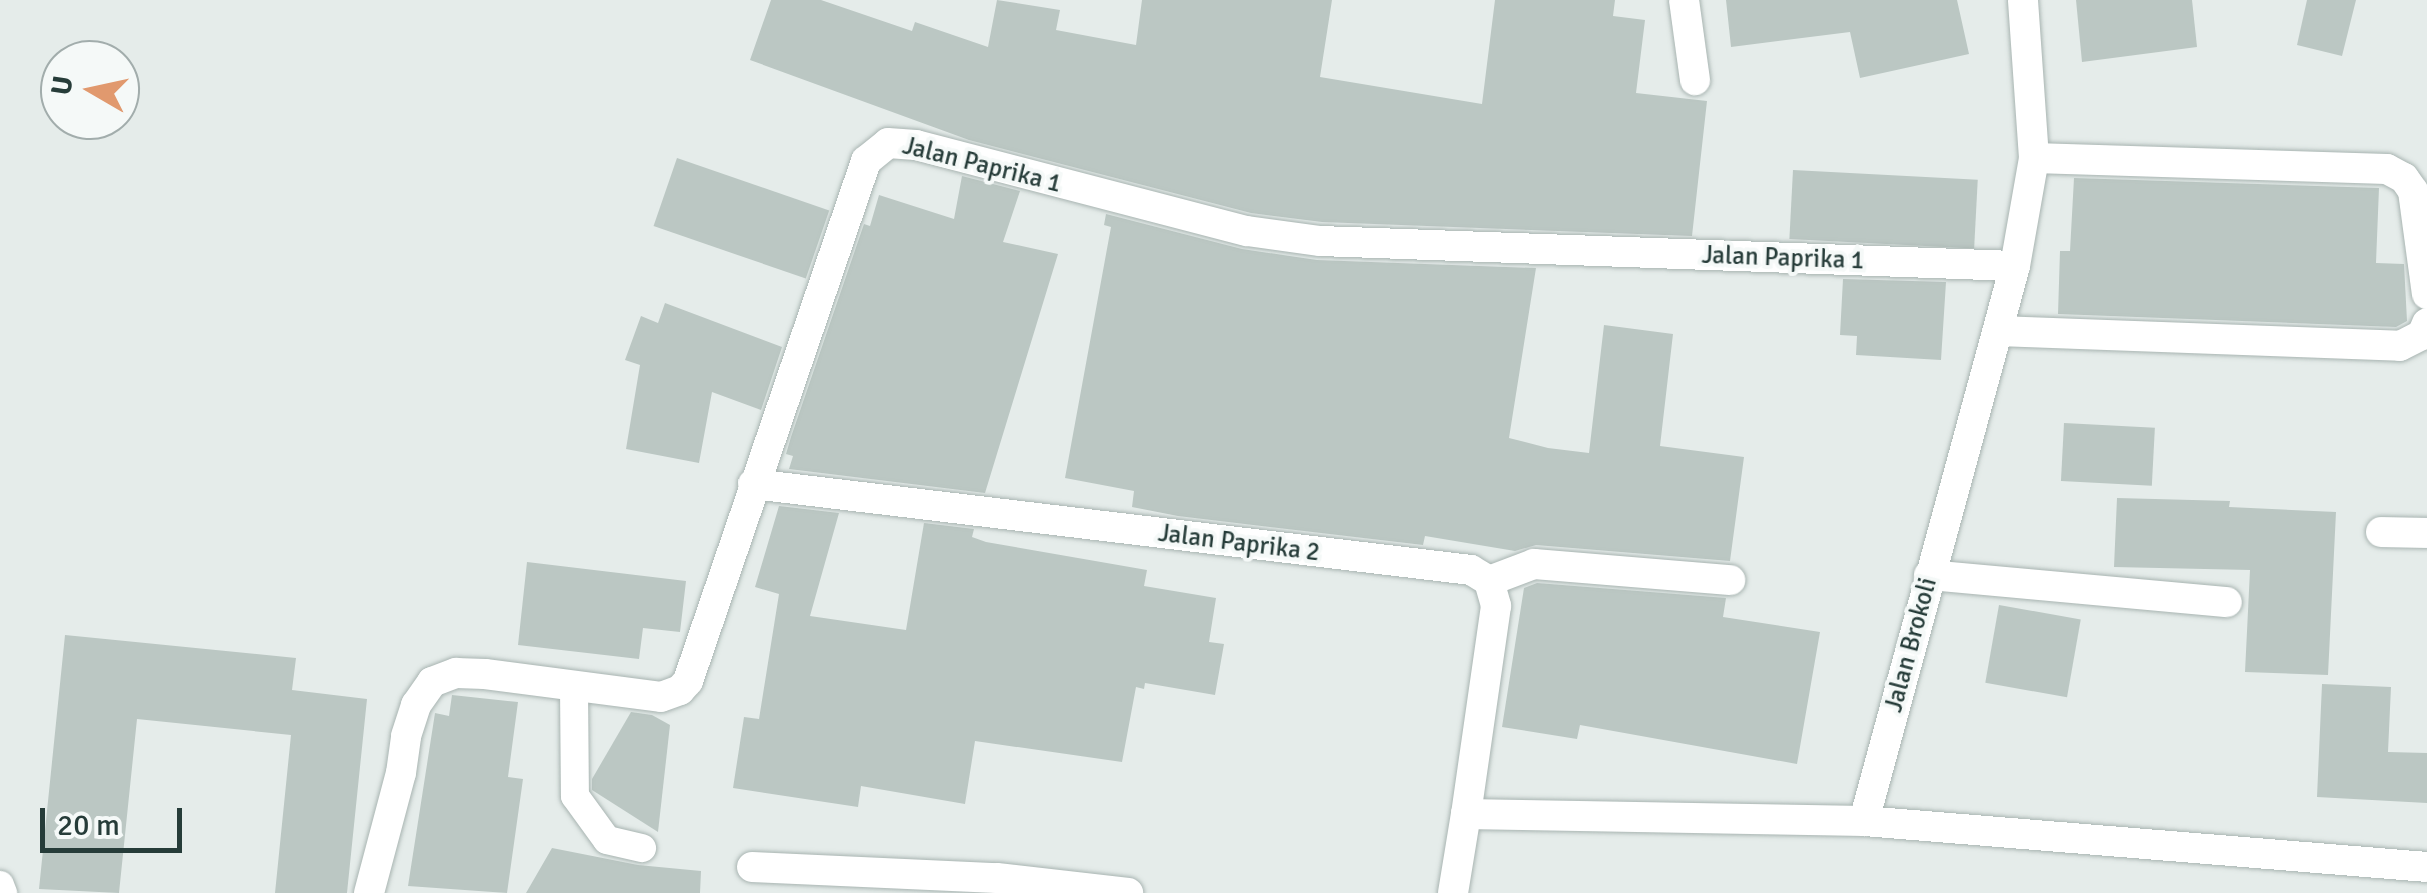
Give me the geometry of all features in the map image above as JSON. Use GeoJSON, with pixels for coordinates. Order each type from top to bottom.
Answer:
{"type":"FeatureCollection","features":[{"type":"Feature","properties":{"kind":"street"},"geometry":{"type":"LineString","coordinates":[[1684,0],[1694,80]]}},
{"type":"Feature","properties":{"kind":"street","name":"Jalan Brokoli"},"geometry":{"type":"LineString","coordinates":[[1864,821],[2015,266],[2034,158],[2022,0]]}},
{"type":"Feature","properties":{"kind":"street","name":"Jalan Paprika 1"},"geometry":{"type":"LineString","coordinates":[[369,893],[401,773],[406,736],[416,705],[432,682],[456,673],[470,673],[661,697],[680,690],[688,681],[752,484],[866,162],[888,142],[916,144],[1231,228],[1320,241],[2015,266]]}},
{"type":"Feature","properties":{"kind":"street"},"geometry":{"type":"LineString","coordinates":[[2034,158],[2387,169],[2404,178],[2413,191],[2427,294]]}},
{"type":"Feature","properties":{"kind":"street"},"geometry":{"type":"LineString","coordinates":[[1998,331],[2400,346],[2422,335],[2427,322]]}},
{"type":"Feature","properties":{"kind":"street","name":"Jalan Paprika 2"},"geometry":{"type":"LineString","coordinates":[[752,484],[1471,570],[1489,581]]}},
{"type":"Feature","properties":{"kind":"street"},"geometry":{"type":"LineString","coordinates":[[2381,532],[2427,532]]}},
{"type":"Feature","properties":{"kind":"street"},"geometry":{"type":"LineString","coordinates":[[1452,893],[1496,606],[1489,581],[1534,564],[1730,580]]}},
{"type":"Feature","properties":{"kind":"street"},"geometry":{"type":"LineString","coordinates":[[1929,575],[2227,602]]}},
{"type":"Feature","properties":{"kind":"street"},"geometry":{"type":"LineString","coordinates":[[1466,814],[1864,821],[2427,867]]}},
{"type":"Feature","properties":{"kind":"street"},"geometry":{"type":"LineString","coordinates":[[752,868],[997,878],[1128,893]]}},
{"type":"Feature","properties":{"kind":"lane"},"geometry":{"type":"LineString","coordinates":[[574,688],[574,796],[607,840],[642,848]]}},
{"type":"Feature","properties":{"kind":"lane"},"geometry":{"type":"LineString","coordinates":[[0,885],[3,893]]}},
{"type":"Feature","properties":{"kind":"building"},"geometry":{"type":"Polygon","coordinates":[[[771,0],[821,0],[912,31],[915,22],[988,47],[997,0],[1060,10],[1056,30],[1136,45],[1142,0],[1332,0],[1320,77],[1482,104],[1495,0],[1615,0],[1613,16],[1645,20],[1636,93],[1707,101],[1692,236],[1322,222],[1251,213],[969,140],[750,60],[771,0]]]}},
{"type":"Feature","properties":{"kind":"building"},"geometry":{"type":"Polygon","coordinates":[[[1726,0],[1957,0],[1969,54],[1860,78],[1850,32],[1731,47],[1726,0]]]}},
{"type":"Feature","properties":{"kind":"building"},"geometry":{"type":"Polygon","coordinates":[[[2076,0],[2192,0],[2197,47],[2082,62],[2076,0]]]}},
{"type":"Feature","properties":{"kind":"building"},"geometry":{"type":"Polygon","coordinates":[[[2307,0],[2356,0],[2342,56],[2297,45],[2307,0]]]}},
{"type":"Feature","properties":{"kind":"building"},"geometry":{"type":"Polygon","coordinates":[[[677,158],[829,210],[806,278],[654,226],[677,158]]]}},
{"type":"Feature","properties":{"kind":"building"},"geometry":{"type":"Polygon","coordinates":[[[1793,170],[1978,180],[1974,249],[1789,239],[1793,170]]]}},
{"type":"Feature","properties":{"kind":"building"},"geometry":{"type":"Polygon","coordinates":[[[962,176],[1020,191],[1003,242],[1058,254],[985,493],[789,469],[793,456],[786,454],[791,437],[864,224],[870,226],[879,195],[954,219],[962,176]]]}},
{"type":"Feature","properties":{"kind":"building"},"geometry":{"type":"Polygon","coordinates":[[[2074,178],[2379,188],[2376,263],[2404,264],[2407,321],[2396,327],[2058,314],[2060,251],[2070,251],[2074,178]]]}},
{"type":"Feature","properties":{"kind":"building"},"geometry":{"type":"Polygon","coordinates":[[[1106,214],[1242,249],[1317,260],[1536,268],[1509,438],[1548,448],[1589,453],[1604,325],[1673,334],[1660,446],[1744,457],[1730,561],[1536,545],[1515,551],[1425,536],[1423,545],[1178,516],[1132,507],[1134,491],[1065,478],[1111,227],[1104,225],[1106,214]]]}},
{"type":"Feature","properties":{"kind":"building"},"geometry":{"type":"Polygon","coordinates":[[[1843,279],[1946,282],[1941,360],[1856,355],[1857,336],[1840,335],[1843,279]]]}},
{"type":"Feature","properties":{"kind":"building"},"geometry":{"type":"Polygon","coordinates":[[[665,303],[782,347],[761,410],[712,392],[699,463],[626,449],[640,365],[625,360],[641,316],[658,323],[665,303]]]}},
{"type":"Feature","properties":{"kind":"building"},"geometry":{"type":"Polygon","coordinates":[[[2064,423],[2155,428],[2152,486],[2061,481],[2064,423]]]}},
{"type":"Feature","properties":{"kind":"building"},"geometry":{"type":"Polygon","coordinates":[[[2117,498],[2230,501],[2229,507],[2336,512],[2328,675],[2245,672],[2250,570],[2114,567],[2117,498]]]}},
{"type":"Feature","properties":{"kind":"building"},"geometry":{"type":"Polygon","coordinates":[[[779,506],[839,513],[810,616],[906,630],[924,523],[974,529],[972,537],[986,542],[1147,570],[1144,586],[1216,598],[1209,642],[1224,644],[1215,695],[1145,683],[1144,689],[1136,687],[1122,762],[975,741],[965,804],[861,786],[858,807],[733,788],[744,717],[759,719],[779,594],[755,587],[779,506]]]}},
{"type":"Feature","properties":{"kind":"building"},"geometry":{"type":"Polygon","coordinates":[[[527,562],[686,581],[680,632],[643,628],[639,659],[518,645],[527,562]]]}},
{"type":"Feature","properties":{"kind":"building"},"geometry":{"type":"Polygon","coordinates":[[[1537,583],[1726,598],[1723,617],[1820,632],[1797,764],[1580,725],[1577,739],[1502,727],[1524,588],[1537,583]]]}},
{"type":"Feature","properties":{"kind":"building"},"geometry":{"type":"Polygon","coordinates":[[[1999,605],[2081,619],[2067,697],[1985,683],[1999,605]]]}},
{"type":"Feature","properties":{"kind":"building"},"geometry":{"type":"Polygon","coordinates":[[[65,635],[296,658],[292,690],[367,699],[347,893],[275,893],[291,735],[137,719],[119,893],[39,889],[65,635]]]}},
{"type":"Feature","properties":{"kind":"building"},"geometry":{"type":"Polygon","coordinates":[[[2322,684],[2391,687],[2388,752],[2427,753],[2427,803],[2317,797],[2322,684]]]}},
{"type":"Feature","properties":{"kind":"building"},"geometry":{"type":"Polygon","coordinates":[[[452,695],[518,702],[508,777],[523,779],[507,893],[408,886],[435,713],[449,716],[452,695]]]}},
{"type":"Feature","properties":{"kind":"building"},"geometry":{"type":"Polygon","coordinates":[[[631,712],[652,715],[670,725],[658,832],[592,790],[592,779],[631,712]]]}},
{"type":"Feature","properties":{"kind":"building"},"geometry":{"type":"Polygon","coordinates":[[[552,848],[638,865],[701,871],[700,893],[526,893],[552,848]]]}}]}
